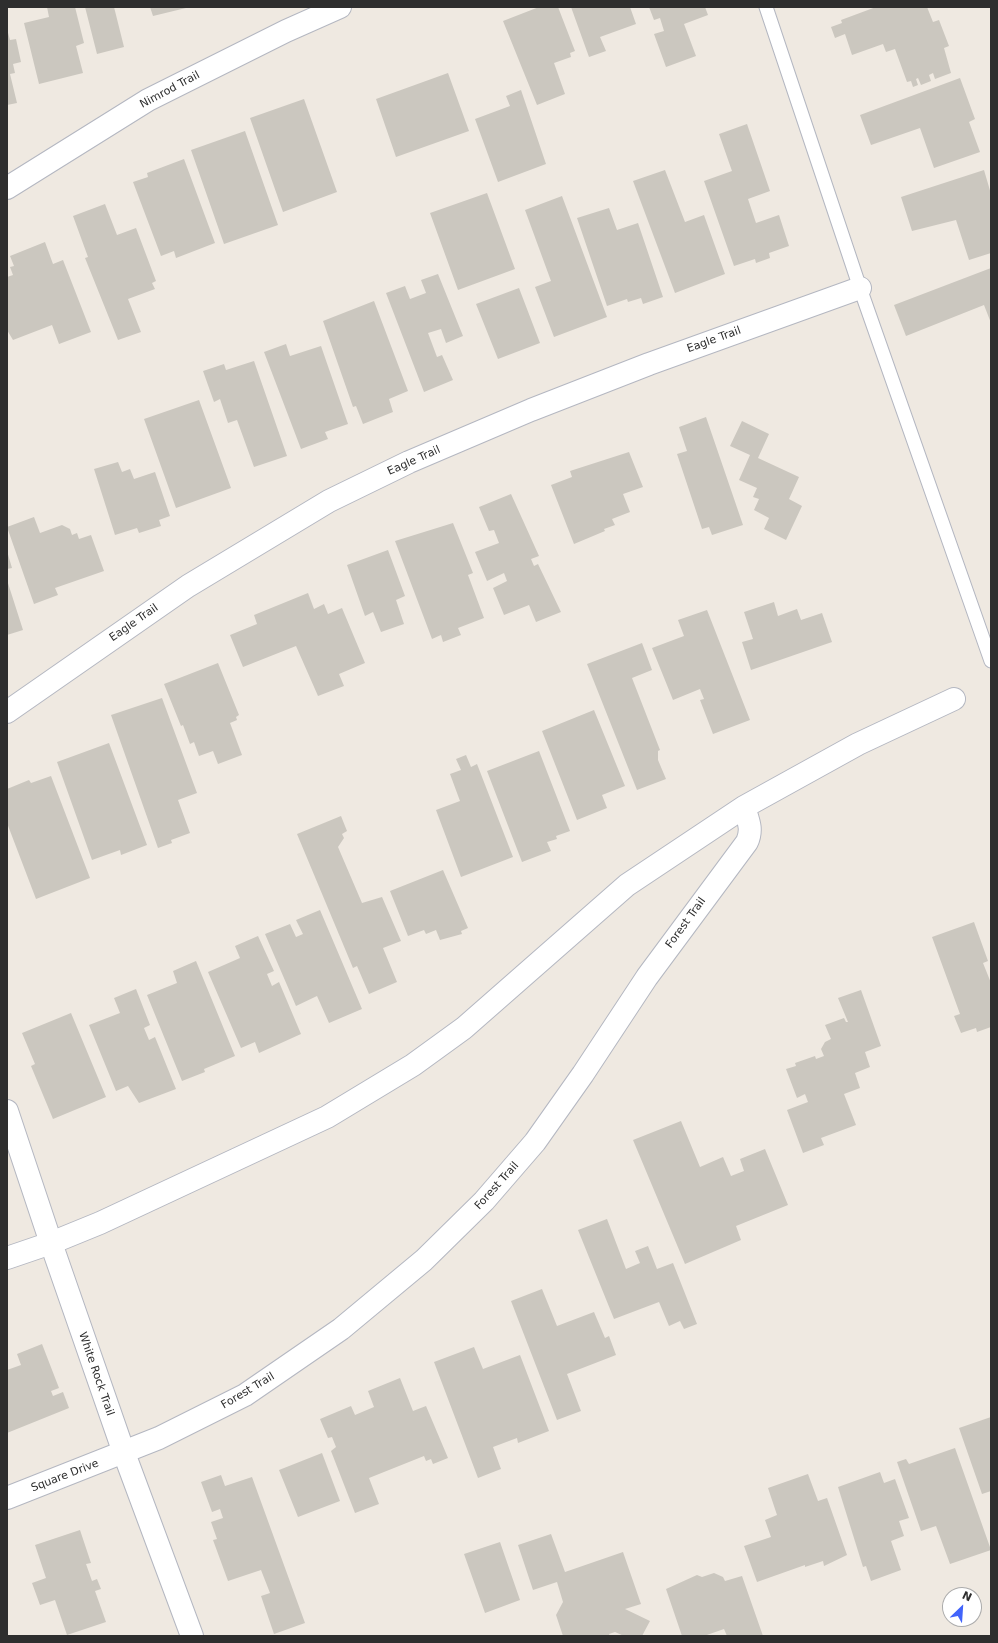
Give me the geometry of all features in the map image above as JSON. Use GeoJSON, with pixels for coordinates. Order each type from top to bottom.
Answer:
{"type":"FeatureCollection","features":[{"type":"Feature","properties":{"kind":"street","name":"Nimrod Trail"},"geometry":{"type":"LineString","coordinates":[[7,188],[148,100],[286,31],[340,7]]}},
{"type":"Feature","properties":{"kind":"street","name":"Eagle Trail"},"geometry":{"type":"LineString","coordinates":[[7,712],[188,586],[335,498],[408,462],[531,410],[649,364],[860,288]]}},
{"type":"Feature","properties":{"kind":"street"},"geometry":{"type":"LineString","coordinates":[[7,1258],[51,1243],[100,1223],[327,1117],[413,1065],[464,1028],[627,886],[744,807],[858,744],[954,698]]}},
{"type":"Feature","properties":{"kind":"street","name":"Forest Trail"},"geometry":{"type":"LineString","coordinates":[[124,1453],[159,1438],[245,1395],[341,1329],[424,1260],[484,1201],[536,1142],[647,977],[747,842],[751,834],[750,825],[744,807]]}},
{"type":"Feature","properties":{"kind":"street","name":"White Rock Trail"},"geometry":{"type":"LineString","coordinates":[[7,1111],[124,1453],[192,1636]]}},
{"type":"Feature","properties":{"kind":"street","name":"Square Drive"},"geometry":{"type":"LineString","coordinates":[[7,1498],[124,1453]]}},
{"type":"Feature","properties":{"kind":"lane"},"geometry":{"type":"LineString","coordinates":[[766,7],[860,288],[991,661]]}},
{"type":"Feature","properties":{"kind":"building"},"geometry":{"type":"Polygon","coordinates":[[[47,7],[75,7],[84,43],[76,46],[83,73],[39,84],[24,23],[49,17],[47,7]]]}},
{"type":"Feature","properties":{"kind":"building"},"geometry":{"type":"Polygon","coordinates":[[[85,7],[114,7],[124,47],[97,54],[85,7]]]}},
{"type":"Feature","properties":{"kind":"building"},"geometry":{"type":"Polygon","coordinates":[[[150,7],[186,7],[186,8],[153,16],[150,7]]]}},
{"type":"Feature","properties":{"kind":"building"},"geometry":{"type":"Polygon","coordinates":[[[539,7],[558,7],[575,51],[570,53],[571,57],[554,63],[565,94],[537,105],[503,21],[539,7]]]}},
{"type":"Feature","properties":{"kind":"building"},"geometry":{"type":"Polygon","coordinates":[[[571,7],[630,7],[636,24],[600,37],[606,51],[589,57],[571,7]]]}},
{"type":"Feature","properties":{"kind":"building"},"geometry":{"type":"Polygon","coordinates":[[[649,7],[705,7],[708,15],[684,24],[696,56],[666,67],[654,34],[664,31],[660,18],[654,20],[649,7]]]}},
{"type":"Feature","properties":{"kind":"building"},"geometry":{"type":"Polygon","coordinates":[[[876,7],[927,7],[933,22],[939,20],[949,46],[944,48],[951,73],[935,79],[933,73],[929,75],[931,81],[921,85],[918,78],[916,79],[918,85],[913,87],[911,81],[907,82],[895,49],[886,52],[883,44],[852,55],[845,34],[835,38],[831,27],[842,23],[841,20],[876,7]]]}},
{"type":"Feature","properties":{"kind":"building"},"geometry":{"type":"Polygon","coordinates":[[[7,29],[10,40],[16,39],[21,62],[13,64],[15,73],[10,74],[17,103],[7,105],[7,29]]]}},
{"type":"Feature","properties":{"kind":"building"},"geometry":{"type":"Polygon","coordinates":[[[448,73],[469,131],[396,157],[376,99],[448,73]]]}},
{"type":"Feature","properties":{"kind":"building"},"geometry":{"type":"Polygon","coordinates":[[[960,78],[975,119],[969,122],[980,152],[934,168],[920,128],[871,145],[860,115],[960,78]]]}},
{"type":"Feature","properties":{"kind":"building"},"geometry":{"type":"Polygon","coordinates":[[[521,90],[546,164],[498,182],[475,119],[510,106],[506,96],[521,90]]]}},
{"type":"Feature","properties":{"kind":"building"},"geometry":{"type":"Polygon","coordinates":[[[304,99],[337,192],[283,212],[250,118],[304,99]]]}},
{"type":"Feature","properties":{"kind":"building"},"geometry":{"type":"Polygon","coordinates":[[[747,124],[770,191],[748,199],[756,223],[779,215],[789,246],[769,253],[770,258],[756,263],[755,259],[734,266],[704,181],[732,171],[719,134],[747,124]]]}},
{"type":"Feature","properties":{"kind":"building"},"geometry":{"type":"Polygon","coordinates":[[[245,131],[278,225],[224,244],[191,150],[245,131]]]}},
{"type":"Feature","properties":{"kind":"building"},"geometry":{"type":"Polygon","coordinates":[[[184,159],[215,243],[176,258],[174,251],[161,256],[133,182],[148,177],[147,173],[184,159]]]}},
{"type":"Feature","properties":{"kind":"building"},"geometry":{"type":"Polygon","coordinates":[[[665,170],[685,222],[704,215],[725,274],[675,293],[633,181],[665,170]]]}},
{"type":"Feature","properties":{"kind":"building"},"geometry":{"type":"Polygon","coordinates":[[[984,170],[991,194],[991,253],[969,260],[956,220],[912,231],[901,197],[984,170]]]}},
{"type":"Feature","properties":{"kind":"building"},"geometry":{"type":"Polygon","coordinates":[[[487,193],[515,269],[458,290],[430,213],[487,193]]]}},
{"type":"Feature","properties":{"kind":"building"},"geometry":{"type":"Polygon","coordinates":[[[562,196],[607,317],[554,337],[535,287],[551,281],[525,210],[562,196]]]}},
{"type":"Feature","properties":{"kind":"building"},"geometry":{"type":"Polygon","coordinates":[[[105,204],[117,235],[136,228],[156,281],[152,283],[155,289],[128,299],[141,332],[118,340],[85,258],[88,257],[73,216],[105,204]]]}},
{"type":"Feature","properties":{"kind":"building"},"geometry":{"type":"Polygon","coordinates":[[[609,208],[617,230],[638,223],[663,297],[643,304],[641,298],[628,302],[627,299],[607,306],[577,218],[609,208]]]}},
{"type":"Feature","properties":{"kind":"building"},"geometry":{"type":"Polygon","coordinates":[[[45,242],[53,264],[63,260],[91,332],[59,344],[52,325],[13,340],[7,330],[7,277],[13,275],[10,267],[14,266],[10,256],[45,242]]]}},
{"type":"Feature","properties":{"kind":"building"},"geometry":{"type":"Polygon","coordinates":[[[991,268],[991,323],[984,305],[906,336],[894,305],[991,268]]]}},
{"type":"Feature","properties":{"kind":"building"},"geometry":{"type":"Polygon","coordinates":[[[438,274],[463,336],[446,343],[441,329],[428,333],[437,357],[442,355],[453,380],[424,392],[386,293],[405,286],[410,299],[426,293],[421,280],[438,274]]]}},
{"type":"Feature","properties":{"kind":"building"},"geometry":{"type":"Polygon","coordinates":[[[519,288],[540,343],[498,359],[476,304],[519,288]]]}},
{"type":"Feature","properties":{"kind":"building"},"geometry":{"type":"Polygon","coordinates":[[[374,301],[408,391],[389,399],[393,412],[363,424],[356,406],[353,407],[323,321],[374,301]]]}},
{"type":"Feature","properties":{"kind":"building"},"geometry":{"type":"Polygon","coordinates":[[[286,344],[290,356],[321,346],[348,424],[325,432],[328,439],[301,449],[264,352],[286,344]]]}},
{"type":"Feature","properties":{"kind":"building"},"geometry":{"type":"Polygon","coordinates":[[[254,361],[287,456],[254,467],[237,420],[228,423],[220,399],[214,402],[203,371],[224,364],[226,370],[254,361]]]}},
{"type":"Feature","properties":{"kind":"building"},"geometry":{"type":"Polygon","coordinates":[[[199,400],[231,488],[176,508],[144,419],[199,400]]]}},
{"type":"Feature","properties":{"kind":"building"},"geometry":{"type":"Polygon","coordinates":[[[706,417],[743,525],[712,535],[709,527],[702,529],[677,454],[687,451],[679,427],[706,417]]]}},
{"type":"Feature","properties":{"kind":"building"},"geometry":{"type":"Polygon","coordinates":[[[742,421],[769,434],[758,458],[799,477],[789,499],[802,506],[786,540],[764,529],[769,518],[754,510],[759,499],[753,497],[757,488],[739,480],[750,455],[730,446],[742,421]]]}},
{"type":"Feature","properties":{"kind":"building"},"geometry":{"type":"Polygon","coordinates":[[[629,452],[643,487],[623,494],[630,512],[612,519],[615,525],[604,529],[605,531],[574,544],[551,485],[572,477],[570,471],[629,452]]]}},
{"type":"Feature","properties":{"kind":"building"},"geometry":{"type":"Polygon","coordinates":[[[118,462],[122,472],[130,469],[134,479],[155,472],[170,516],[159,520],[161,526],[139,533],[137,528],[115,535],[94,469],[118,462]]]}},
{"type":"Feature","properties":{"kind":"building"},"geometry":{"type":"Polygon","coordinates":[[[511,494],[539,556],[531,559],[534,566],[538,564],[561,612],[536,622],[529,605],[504,615],[493,588],[507,581],[504,573],[487,581],[475,552],[499,543],[494,530],[489,531],[479,507],[511,494]]]}},
{"type":"Feature","properties":{"kind":"building"},"geometry":{"type":"Polygon","coordinates":[[[34,517],[40,533],[62,525],[70,529],[72,535],[77,533],[79,539],[91,535],[104,571],[55,588],[58,595],[34,604],[7,527],[34,517]]]}},
{"type":"Feature","properties":{"kind":"building"},"geometry":{"type":"Polygon","coordinates":[[[453,523],[473,573],[468,575],[484,618],[458,628],[461,635],[443,642],[441,635],[432,639],[395,541],[453,523]]]}},
{"type":"Feature","properties":{"kind":"building"},"geometry":{"type":"Polygon","coordinates":[[[388,550],[405,596],[396,600],[404,624],[381,632],[373,612],[365,616],[347,565],[388,550]]]}},
{"type":"Feature","properties":{"kind":"building"},"geometry":{"type":"Polygon","coordinates":[[[7,551],[12,568],[7,569],[7,551]]]}},
{"type":"Feature","properties":{"kind":"building"},"geometry":{"type":"Polygon","coordinates":[[[7,580],[23,630],[7,635],[7,580]]]}},
{"type":"Feature","properties":{"kind":"building"},"geometry":{"type":"Polygon","coordinates":[[[308,593],[314,609],[324,604],[328,614],[342,608],[365,663],[339,674],[344,686],[318,696],[296,646],[243,667],[230,635],[257,624],[254,615],[308,593]]]}},
{"type":"Feature","properties":{"kind":"building"},"geometry":{"type":"Polygon","coordinates":[[[774,602],[778,616],[797,609],[801,620],[822,613],[832,642],[751,670],[742,642],[753,639],[744,612],[774,602]]]}},
{"type":"Feature","properties":{"kind":"building"},"geometry":{"type":"Polygon","coordinates":[[[707,610],[750,720],[713,734],[700,700],[704,699],[700,689],[673,700],[652,648],[684,636],[678,620],[707,610]]]}},
{"type":"Feature","properties":{"kind":"building"},"geometry":{"type":"Polygon","coordinates":[[[642,643],[652,670],[632,678],[660,750],[658,751],[658,760],[666,779],[637,790],[587,664],[642,643]]]}},
{"type":"Feature","properties":{"kind":"building"},"geometry":{"type":"Polygon","coordinates":[[[218,663],[239,715],[236,717],[237,720],[230,723],[242,755],[218,764],[213,751],[199,756],[194,742],[190,744],[164,684],[218,663]]]}},
{"type":"Feature","properties":{"kind":"building"},"geometry":{"type":"Polygon","coordinates":[[[162,698],[197,793],[178,800],[190,833],[171,840],[172,843],[158,848],[111,715],[162,698]]]}},
{"type":"Feature","properties":{"kind":"building"},"geometry":{"type":"Polygon","coordinates":[[[594,710],[625,786],[602,795],[607,808],[577,820],[542,731],[594,710]]]}},
{"type":"Feature","properties":{"kind":"building"},"geometry":{"type":"Polygon","coordinates":[[[109,743],[147,845],[121,855],[120,850],[92,860],[57,762],[109,743]]]}},
{"type":"Feature","properties":{"kind":"building"},"geometry":{"type":"Polygon","coordinates":[[[539,751],[570,831],[556,836],[557,839],[547,842],[551,851],[522,862],[487,771],[539,751]]]}},
{"type":"Feature","properties":{"kind":"building"},"geometry":{"type":"Polygon","coordinates":[[[466,755],[471,767],[477,764],[513,857],[461,877],[436,810],[460,801],[450,774],[461,770],[456,759],[466,755]]]}},
{"type":"Feature","properties":{"kind":"building"},"geometry":{"type":"Polygon","coordinates":[[[51,776],[90,878],[36,899],[7,823],[7,789],[29,780],[31,783],[51,776]]]}},
{"type":"Feature","properties":{"kind":"building"},"geometry":{"type":"Polygon","coordinates":[[[341,816],[347,831],[342,834],[344,838],[338,847],[362,903],[382,897],[401,941],[383,948],[397,982],[369,994],[357,966],[353,968],[297,834],[341,816]]]}},
{"type":"Feature","properties":{"kind":"building"},"geometry":{"type":"Polygon","coordinates":[[[443,870],[468,928],[461,931],[462,934],[440,940],[436,930],[426,934],[424,930],[408,936],[390,891],[443,870]]]}},
{"type":"Feature","properties":{"kind":"building"},"geometry":{"type":"Polygon","coordinates":[[[320,910],[362,1009],[329,1023],[317,996],[296,1006],[265,934],[290,924],[296,937],[303,934],[296,920],[320,910]]]}},
{"type":"Feature","properties":{"kind":"building"},"geometry":{"type":"Polygon","coordinates":[[[974,922],[988,961],[983,963],[991,983],[991,1027],[977,1032],[976,1028],[961,1033],[954,1016],[960,1014],[932,937],[974,922]]]}},
{"type":"Feature","properties":{"kind":"building"},"geometry":{"type":"Polygon","coordinates":[[[258,936],[274,971],[267,974],[272,986],[279,982],[301,1034],[259,1053],[255,1042],[241,1048],[208,972],[240,958],[235,946],[258,936]]]}},
{"type":"Feature","properties":{"kind":"building"},"geometry":{"type":"Polygon","coordinates":[[[196,961],[235,1056],[204,1069],[205,1072],[182,1081],[147,995],[177,983],[173,971],[196,961]]]}},
{"type":"Feature","properties":{"kind":"building"},"geometry":{"type":"Polygon","coordinates":[[[136,989],[150,1025],[144,1028],[149,1040],[155,1037],[176,1089],[139,1103],[128,1086],[116,1091],[89,1025],[120,1013],[114,998],[136,989]]]}},
{"type":"Feature","properties":{"kind":"building"},"geometry":{"type":"Polygon","coordinates":[[[861,990],[881,1046],[865,1052],[870,1067],[855,1073],[860,1088],[844,1094],[856,1125],[821,1138],[824,1145],[803,1153],[787,1110],[808,1102],[805,1094],[797,1098],[786,1069],[796,1066],[795,1063],[815,1056],[816,1059],[824,1056],[821,1049],[825,1042],[831,1039],[825,1025],[844,1018],[846,1022],[848,1022],[838,998],[861,990]]]}},
{"type":"Feature","properties":{"kind":"building"},"geometry":{"type":"Polygon","coordinates":[[[71,1013],[106,1097],[53,1119],[31,1066],[35,1064],[22,1033],[71,1013]]]}},
{"type":"Feature","properties":{"kind":"building"},"geometry":{"type":"Polygon","coordinates":[[[681,1121],[700,1167],[723,1157],[731,1176],[744,1171],[740,1159],[765,1149],[788,1205],[736,1226],[741,1240],[685,1264],[633,1140],[681,1121]]]}},
{"type":"Feature","properties":{"kind":"building"},"geometry":{"type":"Polygon","coordinates":[[[607,1219],[626,1269],[640,1263],[635,1251],[648,1246],[657,1269],[673,1263],[697,1324],[684,1329],[680,1321],[669,1326],[659,1302],[614,1319],[578,1230],[607,1219]]]}},
{"type":"Feature","properties":{"kind":"building"},"geometry":{"type":"Polygon","coordinates":[[[542,1289],[557,1326],[594,1312],[605,1338],[609,1336],[616,1355],[567,1374],[581,1411],[557,1420],[511,1301],[542,1289]]]}},
{"type":"Feature","properties":{"kind":"building"},"geometry":{"type":"Polygon","coordinates":[[[42,1344],[59,1388],[51,1391],[53,1396],[63,1392],[69,1408],[7,1433],[7,1370],[21,1365],[17,1354],[42,1344]]]}},
{"type":"Feature","properties":{"kind":"building"},"geometry":{"type":"Polygon","coordinates":[[[474,1347],[483,1369],[520,1355],[549,1431],[518,1443],[517,1438],[493,1447],[501,1469],[478,1478],[434,1362],[474,1347]]]}},
{"type":"Feature","properties":{"kind":"building"},"geometry":{"type":"Polygon","coordinates":[[[400,1378],[413,1411],[426,1406],[448,1458],[433,1464],[431,1459],[426,1461],[424,1456],[369,1478],[379,1504],[355,1513],[331,1451],[336,1447],[332,1437],[328,1438],[320,1419],[351,1406],[355,1415],[374,1407],[368,1391],[400,1378]]]}},
{"type":"Feature","properties":{"kind":"building"},"geometry":{"type":"Polygon","coordinates":[[[991,1417],[991,1491],[982,1494],[959,1428],[991,1417]]]}},
{"type":"Feature","properties":{"kind":"building"},"geometry":{"type":"Polygon","coordinates":[[[955,1448],[991,1550],[950,1564],[936,1526],[921,1531],[897,1462],[906,1459],[909,1464],[955,1448]]]}},
{"type":"Feature","properties":{"kind":"building"},"geometry":{"type":"Polygon","coordinates":[[[322,1453],[340,1501],[298,1517],[279,1470],[322,1453]]]}},
{"type":"Feature","properties":{"kind":"building"},"geometry":{"type":"Polygon","coordinates":[[[880,1472],[884,1483],[895,1479],[909,1518],[899,1521],[904,1536],[891,1541],[901,1570],[871,1581],[866,1566],[863,1567],[838,1487],[880,1472]]]}},
{"type":"Feature","properties":{"kind":"building"},"geometry":{"type":"Polygon","coordinates":[[[808,1474],[818,1501],[827,1498],[847,1555],[824,1566],[823,1561],[805,1567],[805,1565],[757,1582],[744,1546],[771,1537],[765,1520],[777,1515],[768,1488],[808,1474]]]}},
{"type":"Feature","properties":{"kind":"building"},"geometry":{"type":"Polygon","coordinates":[[[221,1475],[225,1486],[252,1477],[305,1623],[274,1634],[261,1596],[270,1593],[261,1570],[228,1581],[213,1540],[217,1539],[211,1522],[223,1518],[220,1509],[212,1512],[201,1482],[221,1475]]]}},
{"type":"Feature","properties":{"kind":"building"},"geometry":{"type":"Polygon","coordinates":[[[80,1530],[91,1563],[86,1564],[92,1581],[97,1579],[101,1589],[95,1591],[106,1622],[67,1635],[55,1600],[40,1605],[32,1583],[46,1578],[35,1545],[80,1530]]]}},
{"type":"Feature","properties":{"kind":"building"},"geometry":{"type":"Polygon","coordinates":[[[551,1534],[565,1572],[623,1552],[641,1604],[625,1609],[650,1621],[642,1636],[624,1636],[615,1632],[609,1634],[610,1636],[563,1636],[556,1615],[563,1602],[557,1582],[533,1590],[518,1545],[551,1534]]]}},
{"type":"Feature","properties":{"kind":"building"},"geometry":{"type":"Polygon","coordinates":[[[500,1542],[520,1600],[485,1613],[464,1554],[500,1542]]]}},
{"type":"Feature","properties":{"kind":"building"},"geometry":{"type":"Polygon","coordinates":[[[714,1573],[723,1577],[725,1581],[742,1576],[763,1636],[727,1636],[724,1629],[704,1636],[682,1636],[666,1589],[697,1575],[702,1577],[714,1573]]]}}]}
